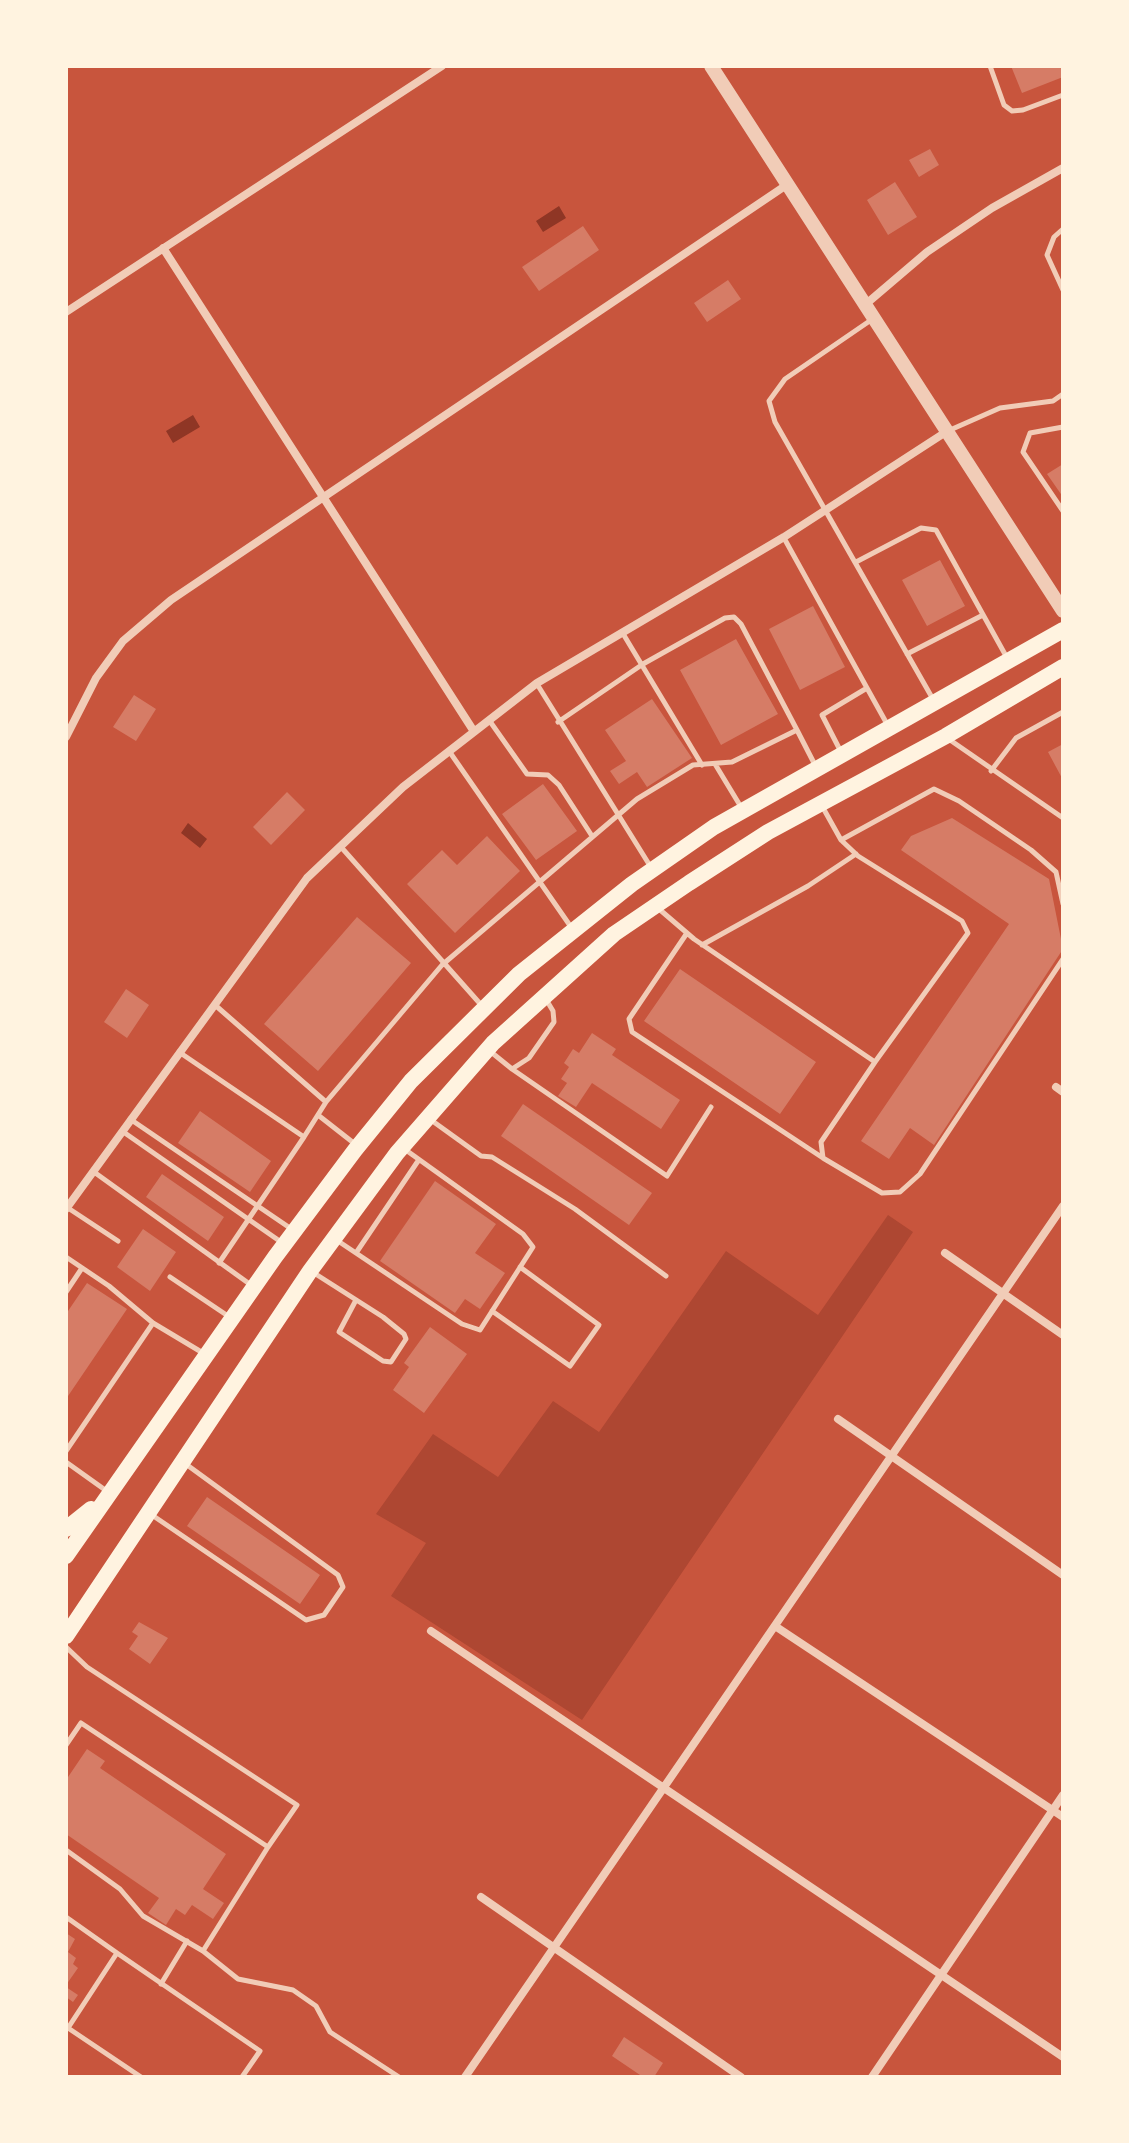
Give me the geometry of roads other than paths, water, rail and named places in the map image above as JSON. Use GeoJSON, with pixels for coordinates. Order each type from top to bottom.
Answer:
{"type":"FeatureCollection","features":[{"type":"Feature","properties":{"kind":"main road"},"geometry":{"type":"LineString","coordinates":[[66,1556],[254,1287],[358,1147],[411,1081],[483,1007],[574,930],[653,870],[743,811],[1063,630]]}},
{"type":"Feature","properties":{"kind":"main road"},"geometry":{"type":"LineString","coordinates":[[66,1636],[310,1271],[402,1147],[487,1049],[614,934],[655,906],[768,832],[946,736],[1063,667]]}},
{"type":"Feature","properties":{"kind":"main road"},"geometry":{"type":"LineString","coordinates":[[70,1519],[107,1495]]}},
{"type":"Feature","properties":{"kind":"street"},"geometry":{"type":"LineString","coordinates":[[66,312],[442,66]]}},
{"type":"Feature","properties":{"kind":"street"},"geometry":{"type":"LineString","coordinates":[[711,66],[949,430],[1063,611]]}},
{"type":"Feature","properties":{"kind":"street"},"geometry":{"type":"LineString","coordinates":[[866,304],[927,252],[992,208],[1063,168]]}},
{"type":"Feature","properties":{"kind":"street"},"geometry":{"type":"LineString","coordinates":[[66,737],[96,678],[123,641],[171,600],[789,184]]}},
{"type":"Feature","properties":{"kind":"street"},"geometry":{"type":"LineString","coordinates":[[163,248],[473,730]]}},
{"type":"Feature","properties":{"kind":"street"},"geometry":{"type":"LineString","coordinates":[[66,1208],[307,878],[448,750],[537,683],[784,537],[949,430]]}},
{"type":"Feature","properties":{"kind":"street"},"geometry":{"type":"LineString","coordinates":[[465,2077],[1063,1206]]}},
{"type":"Feature","properties":{"kind":"street"},"geometry":{"type":"LineString","coordinates":[[945,1253],[1063,1335]]}},
{"type":"Feature","properties":{"kind":"street"},"geometry":{"type":"LineString","coordinates":[[838,1419],[1063,1575]]}},
{"type":"Feature","properties":{"kind":"street"},"geometry":{"type":"LineString","coordinates":[[775,1626],[1063,1817]]}},
{"type":"Feature","properties":{"kind":"street"},"geometry":{"type":"LineString","coordinates":[[431,1631],[1063,2057]]}},
{"type":"Feature","properties":{"kind":"street"},"geometry":{"type":"LineString","coordinates":[[872,2077],[1063,1795]]}},
{"type":"Feature","properties":{"kind":"street"},"geometry":{"type":"LineString","coordinates":[[481,1897],[741,2077]]}},
{"type":"Feature","properties":{"kind":"lane"},"geometry":{"type":"LineString","coordinates":[[990,66],[1004,105],[1012,111],[1063,95]]}},
{"type":"Feature","properties":{"kind":"lane"},"geometry":{"type":"LineString","coordinates":[[1063,229],[1054,237],[1047,255],[1063,290]]}},
{"type":"Feature","properties":{"kind":"lane"},"geometry":{"type":"LineString","coordinates":[[874,317],[785,379],[769,401],[775,422],[935,702]]}},
{"type":"Feature","properties":{"kind":"lane"},"geometry":{"type":"LineString","coordinates":[[949,430],[1000,408],[1053,401],[1063,394]]}},
{"type":"Feature","properties":{"kind":"lane"},"geometry":{"type":"LineString","coordinates":[[1063,427],[1030,433],[1023,452],[1063,511]]}},
{"type":"Feature","properties":{"kind":"lane"},"geometry":{"type":"LineString","coordinates":[[856,562],[921,528],[936,530],[945,541],[1008,661]]}},
{"type":"Feature","properties":{"kind":"lane"},"geometry":{"type":"LineString","coordinates":[[784,537],[889,728]]}},
{"type":"Feature","properties":{"kind":"lane"},"geometry":{"type":"LineString","coordinates":[[907,654],[983,615]]}},
{"type":"Feature","properties":{"kind":"lane"},"geometry":{"type":"LineString","coordinates":[[558,722],[643,664],[725,618],[734,617],[741,624],[817,769]]}},
{"type":"Feature","properties":{"kind":"lane"},"geometry":{"type":"LineString","coordinates":[[622,632],[702,765]]}},
{"type":"Feature","properties":{"kind":"lane"},"geometry":{"type":"LineString","coordinates":[[537,683],[558,722],[653,870]]}},
{"type":"Feature","properties":{"kind":"lane"},"geometry":{"type":"LineString","coordinates":[[842,755],[822,715],[867,688]]}},
{"type":"Feature","properties":{"kind":"lane"},"geometry":{"type":"LineString","coordinates":[[991,771],[1016,738],[1063,712]]}},
{"type":"Feature","properties":{"kind":"lane"},"geometry":{"type":"LineString","coordinates":[[488,719],[527,774],[548,775],[559,785],[592,836]]}},
{"type":"Feature","properties":{"kind":"lane"},"geometry":{"type":"LineString","coordinates":[[219,1263],[326,1102],[442,965],[619,814],[693,765],[732,762],[797,730]]}},
{"type":"Feature","properties":{"kind":"lane"},"geometry":{"type":"LineString","coordinates":[[946,736],[991,771],[1063,818]]}},
{"type":"Feature","properties":{"kind":"lane"},"geometry":{"type":"LineString","coordinates":[[448,750],[574,930]]}},
{"type":"Feature","properties":{"kind":"lane"},"geometry":{"type":"LineString","coordinates":[[714,763],[743,811]]}},
{"type":"Feature","properties":{"kind":"lane"},"geometry":{"type":"LineString","coordinates":[[841,840],[934,789],[959,801],[1031,850],[1056,872],[1063,904]]}},
{"type":"Feature","properties":{"kind":"lane"},"geometry":{"type":"LineString","coordinates":[[821,804],[841,840],[856,853],[962,921],[968,933],[821,1142],[823,1158]]}},
{"type":"Feature","properties":{"kind":"lane"},"geometry":{"type":"LineString","coordinates":[[340,846],[442,965],[483,1007]]}},
{"type":"Feature","properties":{"kind":"lane"},"geometry":{"type":"LineString","coordinates":[[702,945],[808,886],[856,853]]}},
{"type":"Feature","properties":{"kind":"lane"},"geometry":{"type":"LineString","coordinates":[[655,906],[702,945],[875,1062]]}},
{"type":"Feature","properties":{"kind":"lane"},"geometry":{"type":"LineString","coordinates":[[687,933],[629,1019],[632,1032],[823,1158],[882,1193],[900,1192],[920,1174],[1063,959]]}},
{"type":"Feature","properties":{"kind":"lane"},"geometry":{"type":"LineString","coordinates":[[512,1069],[529,1058],[554,1022],[553,1011],[543,996]]}},
{"type":"Feature","properties":{"kind":"lane"},"geometry":{"type":"LineString","coordinates":[[213,1003],[326,1102]]}},
{"type":"Feature","properties":{"kind":"lane"},"geometry":{"type":"LineString","coordinates":[[487,1049],[667,1176],[711,1107]]}},
{"type":"Feature","properties":{"kind":"lane"},"geometry":{"type":"LineString","coordinates":[[178,1052],[304,1137]]}},
{"type":"Feature","properties":{"kind":"lane"},"geometry":{"type":"LineString","coordinates":[[318,1115],[358,1147]]}},
{"type":"Feature","properties":{"kind":"lane"},"geometry":{"type":"LineString","coordinates":[[427,1117],[481,1156],[492,1157],[575,1209],[666,1276]]}},
{"type":"Feature","properties":{"kind":"lane"},"geometry":{"type":"LineString","coordinates":[[130,1119],[257,1206],[290,1238]]}},
{"type":"Feature","properties":{"kind":"lane"},"geometry":{"type":"LineString","coordinates":[[122,1131],[249,1219],[290,1238]]}},
{"type":"Feature","properties":{"kind":"lane"},"geometry":{"type":"LineString","coordinates":[[334,1239],[462,1324],[480,1330],[533,1247],[523,1234],[402,1147]]}},
{"type":"Feature","properties":{"kind":"lane"},"geometry":{"type":"LineString","coordinates":[[356,1253],[418,1161]]}},
{"type":"Feature","properties":{"kind":"lane"},"geometry":{"type":"LineString","coordinates":[[93,1171],[254,1287]]}},
{"type":"Feature","properties":{"kind":"lane"},"geometry":{"type":"LineString","coordinates":[[66,1208],[118,1241]]}},
{"type":"Feature","properties":{"kind":"lane"},"geometry":{"type":"LineString","coordinates":[[66,1257],[153,1323],[207,1356]]}},
{"type":"Feature","properties":{"kind":"lane"},"geometry":{"type":"LineString","coordinates":[[492,1311],[570,1366],[599,1325],[520,1267]]}},
{"type":"Feature","properties":{"kind":"lane"},"geometry":{"type":"LineString","coordinates":[[66,1292],[82,1268]]}},
{"type":"Feature","properties":{"kind":"lane"},"geometry":{"type":"LineString","coordinates":[[310,1271],[356,1300],[404,1334],[406,1339],[391,1362],[383,1361],[339,1332],[356,1300]]}},
{"type":"Feature","properties":{"kind":"lane"},"geometry":{"type":"LineString","coordinates":[[170,1277],[232,1319]]}},
{"type":"Feature","properties":{"kind":"lane"},"geometry":{"type":"LineString","coordinates":[[66,1451],[153,1323]]}},
{"type":"Feature","properties":{"kind":"lane"},"geometry":{"type":"LineString","coordinates":[[66,1462],[107,1495]]}},
{"type":"Feature","properties":{"kind":"lane"},"geometry":{"type":"LineString","coordinates":[[148,1513],[306,1620],[324,1615],[343,1587],[338,1575],[182,1462]]}},
{"type":"Feature","properties":{"kind":"lane"},"geometry":{"type":"LineString","coordinates":[[66,1647],[87,1667],[297,1805],[203,1951]]}},
{"type":"Feature","properties":{"kind":"lane"},"geometry":{"type":"LineString","coordinates":[[66,1745],[81,1723],[268,1847]]}},
{"type":"Feature","properties":{"kind":"lane"},"geometry":{"type":"LineString","coordinates":[[66,1850],[120,1889],[143,1916],[203,1951],[238,1979],[293,1990],[316,2006],[330,2032],[399,2077]]}},
{"type":"Feature","properties":{"kind":"lane"},"geometry":{"type":"LineString","coordinates":[[66,1917],[260,2051],[242,2077]]}},
{"type":"Feature","properties":{"kind":"lane"},"geometry":{"type":"LineString","coordinates":[[161,1984],[187,1941]]}},
{"type":"Feature","properties":{"kind":"lane"},"geometry":{"type":"LineString","coordinates":[[117,1953],[67,2028],[141,2077]]}}]}
